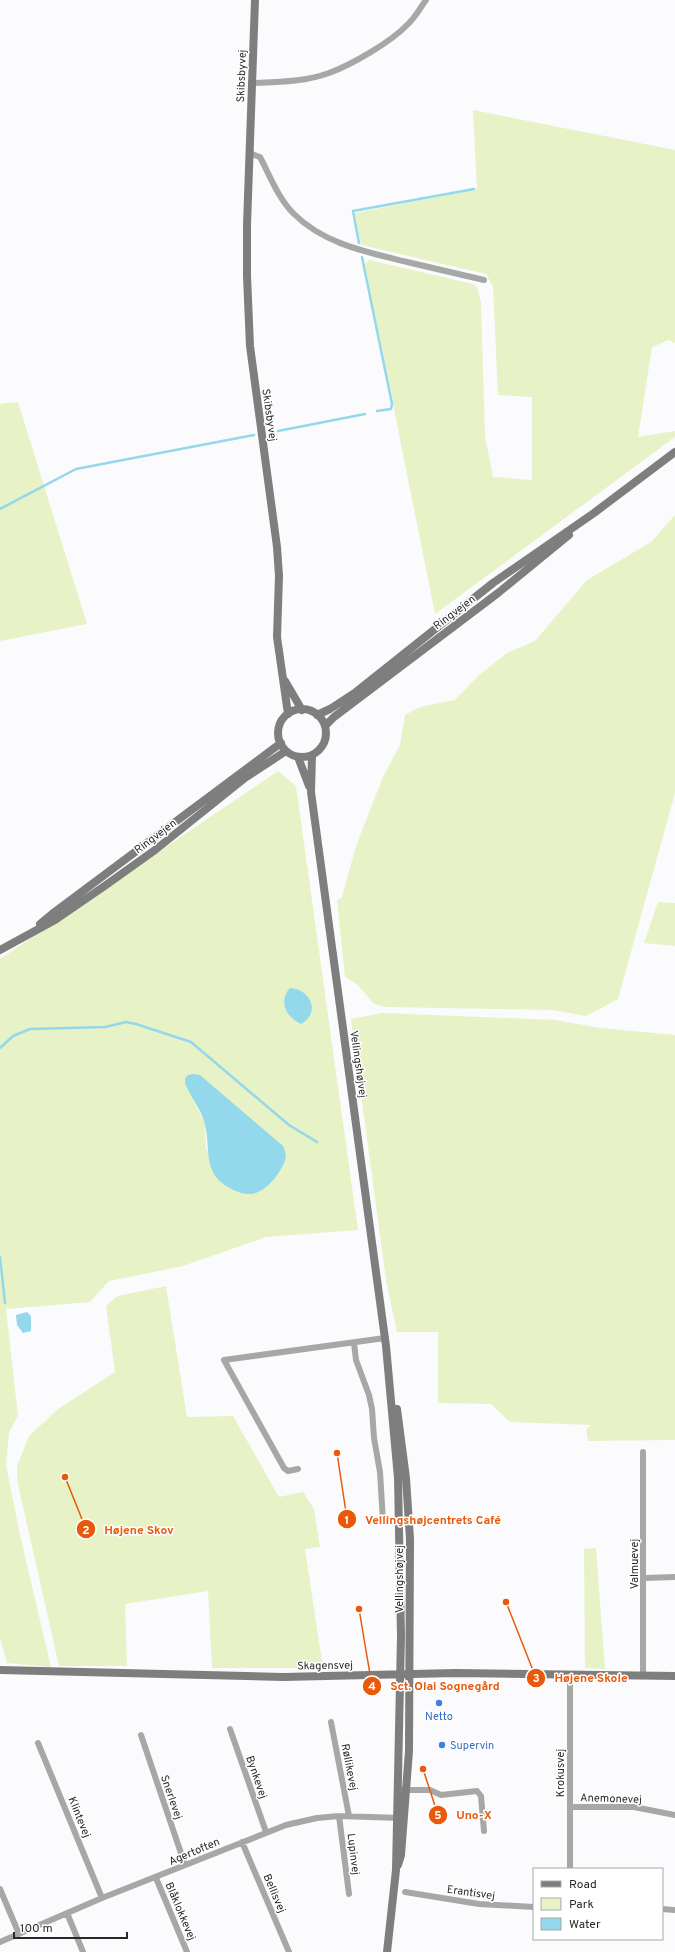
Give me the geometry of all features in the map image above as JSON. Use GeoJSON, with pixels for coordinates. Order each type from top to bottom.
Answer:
{"type":"FeatureCollection","features":[{"type":"Feature","properties":{"kind":"street","name":"Skibsbyvej"},"geometry":{"type":"LineString","coordinates":[[255,0],[247,245],[250,346],[277,547],[279,576],[276,622],[288,714]]}},
{"type":"Feature","properties":{"kind":"street"},"geometry":{"type":"LineString","coordinates":[[252,84],[309,78],[328,73],[349,64],[394,36],[407,25],[426,0]]}},
{"type":"Feature","properties":{"kind":"street"},"geometry":{"type":"LineString","coordinates":[[250,153],[260,156],[277,192],[293,213],[308,226],[327,238],[347,246],[386,257],[484,280]]}},
{"type":"Feature","properties":{"kind":"street","name":"Ringvejen"},"geometry":{"type":"LineString","coordinates":[[317,715],[330,709],[356,692],[493,583],[594,513],[675,452]]}},
{"type":"Feature","properties":{"kind":"street","name":"Ringvejen"},"geometry":{"type":"LineString","coordinates":[[325,726],[334,717],[498,593],[594,513]]}},
{"type":"Feature","properties":{"kind":"street","name":"Skibsbyvej"},"geometry":{"type":"LineString","coordinates":[[284,679],[302,710]]}},
{"type":"Feature","properties":{"kind":"street"},"geometry":{"type":"LineString","coordinates":[[302,710],[317,715],[325,726],[325,740],[320,749],[312,755],[298,757],[286,751],[281,743],[280,728],[288,714],[302,710]]}},
{"type":"Feature","properties":{"kind":"street","name":"Ringvejen"},"geometry":{"type":"LineString","coordinates":[[32,931],[52,914],[281,743]]}},
{"type":"Feature","properties":{"kind":"street","name":"Ringvejen"},"geometry":{"type":"LineString","coordinates":[[0,950],[32,931],[55,920],[155,850],[245,778],[286,751]]}},
{"type":"Feature","properties":{"kind":"street","name":"Vellingshøjvej"},"geometry":{"type":"LineString","coordinates":[[312,755],[311,792],[384,1338],[398,1478],[400,1522],[401,1855],[396,1870],[387,1952]]}},
{"type":"Feature","properties":{"kind":"street","name":"Vellingshøjvej"},"geometry":{"type":"LineString","coordinates":[[298,757],[311,792]]}},
{"type":"Feature","properties":{"kind":"street"},"geometry":{"type":"LineString","coordinates":[[298,1468],[288,1471],[284,1468],[224,1360],[384,1338]]}},
{"type":"Feature","properties":{"kind":"street"},"geometry":{"type":"LineString","coordinates":[[354,1343],[356,1360],[366,1385],[372,1409],[374,1438],[380,1472],[383,1521]]}},
{"type":"Feature","properties":{"kind":"street","name":"Vellingshøjvej"},"geometry":{"type":"LineString","coordinates":[[388,1370],[393,1385],[406,1478],[410,1539],[409,1751],[401,1790]]}},
{"type":"Feature","properties":{"kind":"street","name":"Valmuevej"},"geometry":{"type":"LineString","coordinates":[[643,1676],[644,1452]]}},
{"type":"Feature","properties":{"kind":"street"},"geometry":{"type":"LineString","coordinates":[[644,1578],[675,1577]]}},
{"type":"Feature","properties":{"kind":"street","name":"Skagensvej"},"geometry":{"type":"LineString","coordinates":[[0,1670],[283,1677],[456,1673],[570,1676],[675,1676]]}},
{"type":"Feature","properties":{"kind":"street","name":"Krokusvej"},"geometry":{"type":"LineString","coordinates":[[570,1676],[570,1868]]}},
{"type":"Feature","properties":{"kind":"street","name":"Røllikevej"},"geometry":{"type":"LineString","coordinates":[[331,1722],[349,1816]]}},
{"type":"Feature","properties":{"kind":"street","name":"Bynkevej"},"geometry":{"type":"LineString","coordinates":[[230,1729],[266,1832]]}},
{"type":"Feature","properties":{"kind":"street","name":"Snerlevej"},"geometry":{"type":"LineString","coordinates":[[141,1735],[185,1865]]}},
{"type":"Feature","properties":{"kind":"street","name":"Klintevej"},"geometry":{"type":"LineString","coordinates":[[38,1744],[102,1898]]}},
{"type":"Feature","properties":{"kind":"street"},"geometry":{"type":"LineString","coordinates":[[401,1790],[430,1790],[441,1795],[478,1791],[481,1796],[484,1831]]}},
{"type":"Feature","properties":{"kind":"street","name":"Anemonevej"},"geometry":{"type":"LineString","coordinates":[[570,1807],[634,1807],[675,1815]]}},
{"type":"Feature","properties":{"kind":"street","name":"Lupinvej"},"geometry":{"type":"LineString","coordinates":[[339,1816],[349,1894]]}},
{"type":"Feature","properties":{"kind":"street","name":"Agertoften"},"geometry":{"type":"LineString","coordinates":[[0,1942],[102,1898],[156,1878],[266,1832],[317,1818],[349,1816],[400,1818]]}},
{"type":"Feature","properties":{"kind":"street","name":"Bellisvej"},"geometry":{"type":"LineString","coordinates":[[242,1842],[288,1952]]}},
{"type":"Feature","properties":{"kind":"street","name":"Blåklokkevej"},"geometry":{"type":"LineString","coordinates":[[156,1878],[187,1952]]}},
{"type":"Feature","properties":{"kind":"street"},"geometry":{"type":"LineString","coordinates":[[0,1889],[19,1934]]}},
{"type":"Feature","properties":{"kind":"street","name":"Erantisvej"},"geometry":{"type":"LineString","coordinates":[[405,1892],[479,1904],[533,1907]]}},
{"type":"Feature","properties":{"kind":"street"},"geometry":{"type":"LineString","coordinates":[[663,1909],[675,1910]]}},
{"type":"Feature","properties":{"kind":"street"},"geometry":{"type":"LineString","coordinates":[[67,1913],[84,1952]]}},
{"type":"Feature","properties":{"kind":"green space"},"geometry":{"type":"Polygon","coordinates":[[[473,110],[675,150],[675,343],[669,340],[652,347],[638,437],[675,431],[675,437],[435,614],[365,264],[369,260],[473,284],[477,287],[481,302],[485,436],[493,477],[532,480],[532,397],[498,395],[493,287],[486,274],[361,245],[355,213],[477,189],[473,110]]]}},
{"type":"Feature","properties":{"kind":"green space"},"geometry":{"type":"Polygon","coordinates":[[[18,402],[87,624],[0,641],[0,404],[18,402]]]}},
{"type":"Feature","properties":{"kind":"green space"},"geometry":{"type":"Polygon","coordinates":[[[675,515],[675,793],[618,999],[586,1016],[552,1010],[386,1007],[374,1004],[358,985],[345,977],[337,901],[342,897],[356,846],[383,777],[400,745],[405,715],[420,707],[455,700],[478,676],[507,653],[535,641],[587,580],[651,542],[675,515]]]}},
{"type":"Feature","properties":{"kind":"green space"},"geometry":{"type":"Polygon","coordinates":[[[278,771],[296,786],[358,1230],[266,1237],[183,1266],[109,1281],[90,1302],[6,1309],[18,1416],[9,1432],[6,1465],[20,1535],[51,1667],[7,1663],[0,1638],[0,959],[278,771]],[[185,1083],[205,1124],[206,1149],[250,1194],[185,1083]]]}},
{"type":"Feature","properties":{"kind":"green space"},"geometry":{"type":"Polygon","coordinates":[[[658,902],[675,903],[675,946],[644,943],[658,902]]]}},
{"type":"Feature","properties":{"kind":"green space"},"geometry":{"type":"Polygon","coordinates":[[[383,1013],[555,1020],[601,1028],[675,1035],[675,1440],[588,1441],[586,1430],[591,1425],[510,1422],[491,1404],[438,1403],[438,1332],[397,1332],[386,1280],[351,1019],[383,1013]]]}},
{"type":"Feature","properties":{"kind":"green space"},"geometry":{"type":"Polygon","coordinates":[[[166,1286],[187,1417],[233,1416],[279,1497],[303,1492],[314,1509],[320,1547],[305,1549],[323,1668],[212,1668],[208,1591],[125,1604],[127,1666],[59,1666],[17,1480],[17,1466],[29,1436],[58,1409],[115,1372],[106,1306],[117,1296],[166,1286]]]}},
{"type":"Feature","properties":{"kind":"green space"},"geometry":{"type":"Polygon","coordinates":[[[596,1548],[605,1669],[585,1668],[584,1549],[596,1548]]]}},
{"type":"Feature","properties":{"kind":"water"},"geometry":{"type":"Polygon","coordinates":[[[290,988],[303,992],[311,1002],[311,1014],[301,1024],[291,1017],[285,1008],[284,1003],[286,993],[290,988]]]}},
{"type":"Feature","properties":{"kind":"water"},"geometry":{"type":"Polygon","coordinates":[[[188,1075],[200,1075],[283,1146],[286,1156],[283,1165],[268,1186],[262,1190],[252,1194],[236,1191],[221,1182],[212,1170],[208,1155],[203,1119],[185,1083],[185,1078],[188,1075]]]}},
{"type":"Feature","properties":{"kind":"water"},"geometry":{"type":"Polygon","coordinates":[[[27,1312],[31,1316],[31,1331],[23,1333],[17,1325],[16,1315],[27,1312]]]}},
{"type":"Feature","properties":{"kind":"waterway"},"geometry":{"type":"LineString","coordinates":[[359,243],[353,211],[474,189]]}},
{"type":"Feature","properties":{"kind":"waterway"},"geometry":{"type":"LineString","coordinates":[[362,257],[392,404],[391,409],[377,411]]}},
{"type":"Feature","properties":{"kind":"waterway"},"geometry":{"type":"LineString","coordinates":[[278,431],[365,414]]}},
{"type":"Feature","properties":{"kind":"waterway"},"geometry":{"type":"LineString","coordinates":[[0,509],[76,469],[254,435]]}},
{"type":"Feature","properties":{"kind":"waterway"},"geometry":{"type":"LineString","coordinates":[[0,1048],[13,1036],[30,1029],[105,1027],[126,1022],[136,1024],[191,1042],[289,1125],[317,1142]]}},
{"type":"Feature","properties":{"kind":"waterway"},"geometry":{"type":"LineString","coordinates":[[0,1257],[5,1303]]}},
{"type":"Feature","properties":{"kind":"place","name":"Vellingshøjcentrets Café"},"geometry":{"type":"Point","coordinates":[337,1453]}},
{"type":"Feature","properties":{"kind":"place","name":"Højene Skov"},"geometry":{"type":"Point","coordinates":[65,1477]}},
{"type":"Feature","properties":{"kind":"place","name":"Højene Skole"},"geometry":{"type":"Point","coordinates":[506,1602]}},
{"type":"Feature","properties":{"kind":"place","name":"Sct. Olai Sognegård"},"geometry":{"type":"Point","coordinates":[359,1609]}},
{"type":"Feature","properties":{"kind":"place","name":"Netto"},"geometry":{"type":"Point","coordinates":[439,1703]}},
{"type":"Feature","properties":{"kind":"place","name":"Supervin"},"geometry":{"type":"Point","coordinates":[442,1745]}},
{"type":"Feature","properties":{"kind":"place","name":"Uno-X"},"geometry":{"type":"Point","coordinates":[423,1769]}}]}
